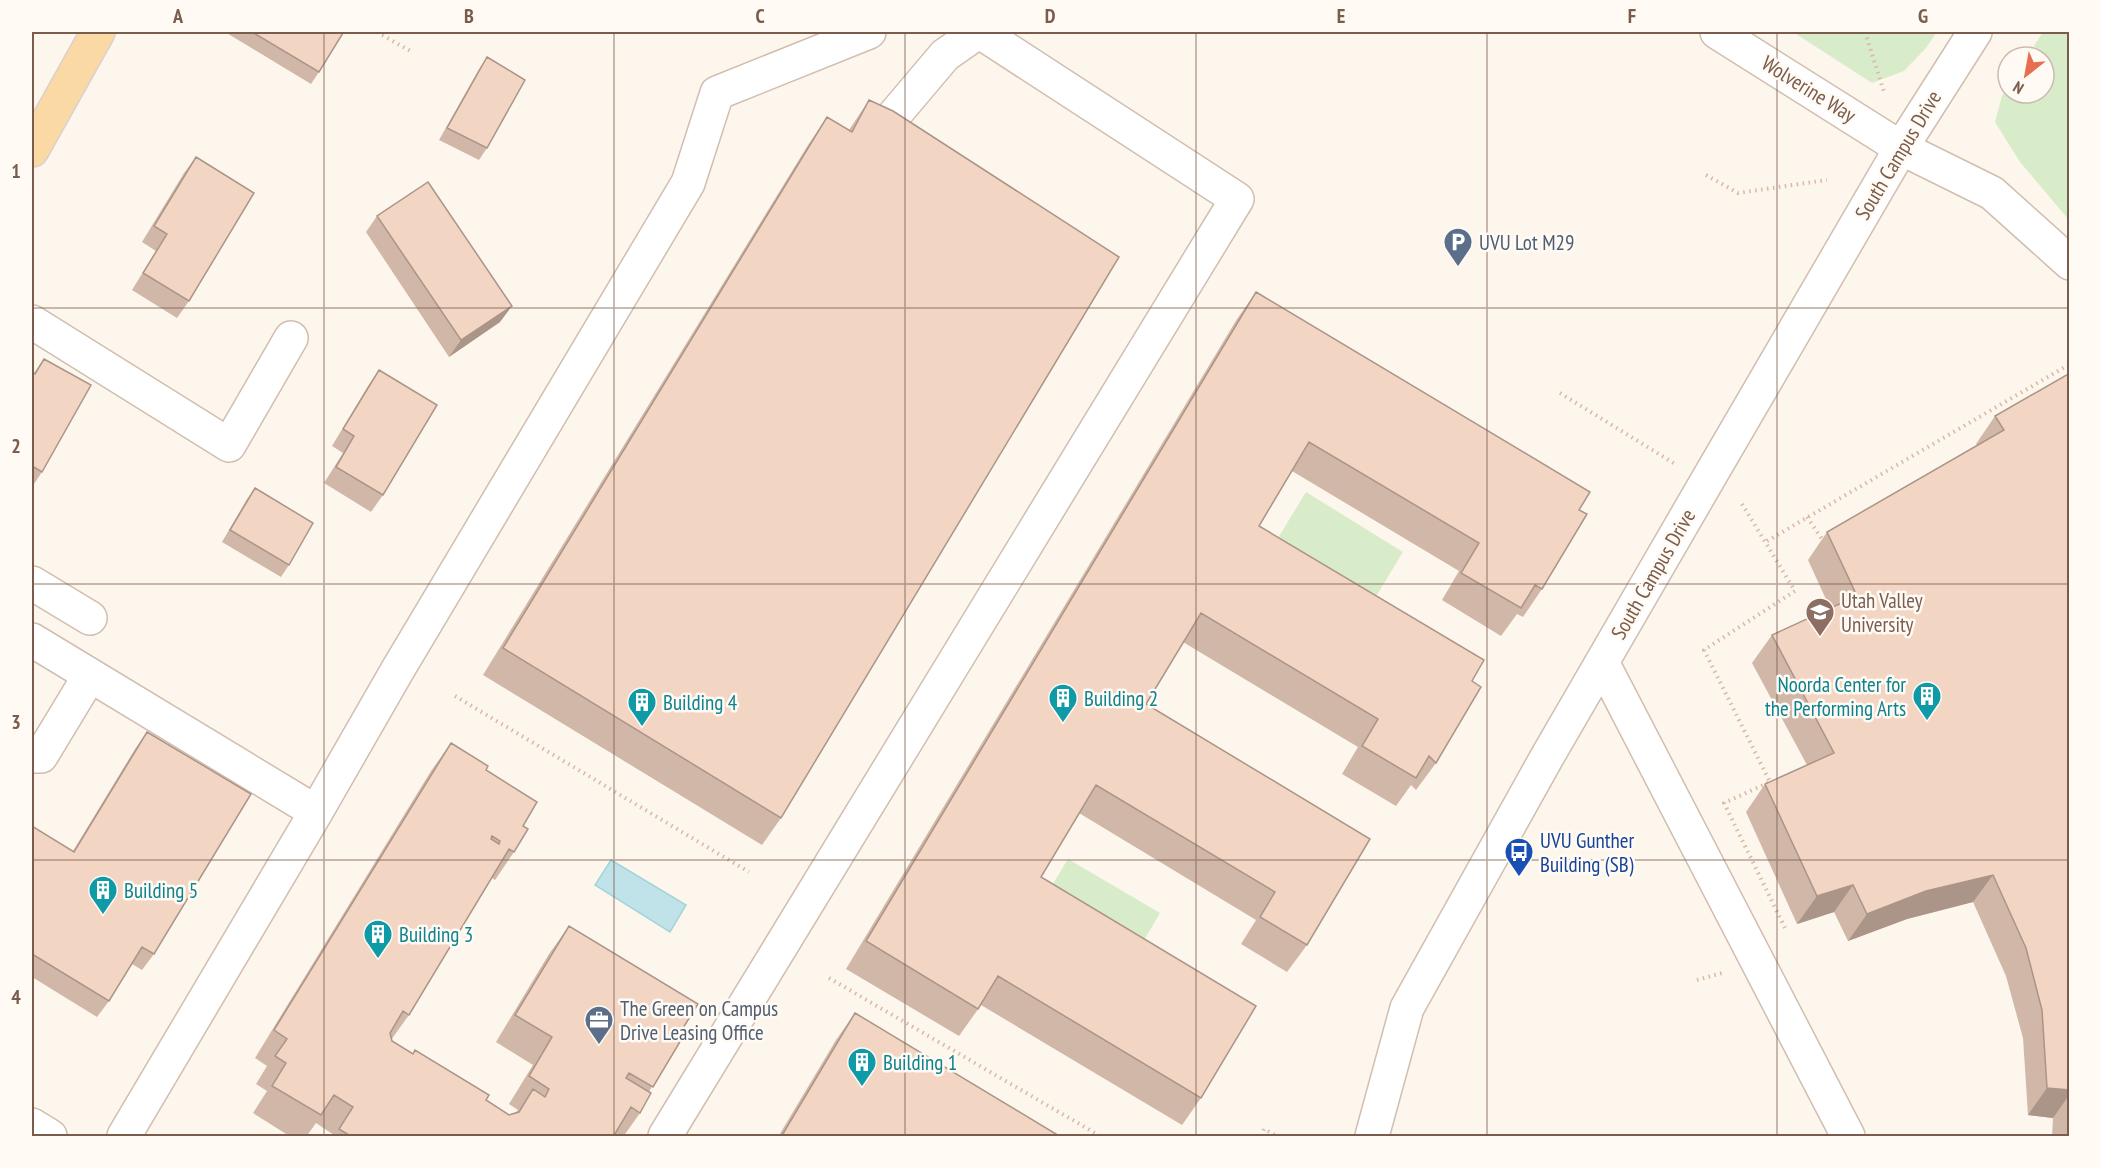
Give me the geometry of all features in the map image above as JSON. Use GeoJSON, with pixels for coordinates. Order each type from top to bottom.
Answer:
{"type":"FeatureCollection","features":[{"type":"Feature","properties":{"kind":"main road"},"geometry":{"type":"LineString","coordinates":[[32,150],[98,32]]}},
{"type":"Feature","properties":{"kind":"street"},"geometry":{"type":"LineString","coordinates":[[124,1137],[397,671],[688,183],[717,93],[869,32]]}},
{"type":"Feature","properties":{"kind":"street"},"geometry":{"type":"LineString","coordinates":[[665,1137],[1237,199],[979,32],[945,56],[874,139]]}},
{"type":"Feature","properties":{"kind":"street","name":"Wolverine Way"},"geometry":{"type":"LineString","coordinates":[[1717,32],[1901,148],[1992,193],[2070,263]]}},
{"type":"Feature","properties":{"kind":"street","name":"South Campus Drive"},"geometry":{"type":"LineString","coordinates":[[1372,1137],[1407,1008],[1547,757],[1901,148],[1975,32]]}},
{"type":"Feature","properties":{"kind":"street"},"geometry":{"type":"LineString","coordinates":[[32,322],[229,444],[291,338]]}},
{"type":"Feature","properties":{"kind":"street"},"geometry":{"type":"LineString","coordinates":[[32,583],[90,618]]}},
{"type":"Feature","properties":{"kind":"street"},"geometry":{"type":"LineString","coordinates":[[32,640],[316,812]]}},
{"type":"Feature","properties":{"kind":"street"},"geometry":{"type":"LineString","coordinates":[[1602,662],[1848,1137]]}},
{"type":"Feature","properties":{"kind":"street"},"geometry":{"type":"LineString","coordinates":[[32,756],[41,756],[90,675]]}},
{"type":"Feature","properties":{"kind":"street"},"geometry":{"type":"LineString","coordinates":[[32,1125],[50,1137]]}},
{"type":"Feature","properties":{"kind":"path"},"geometry":{"type":"LineString","coordinates":[[376,32],[412,52]]}},
{"type":"Feature","properties":{"kind":"path"},"geometry":{"type":"LineString","coordinates":[[1865,32],[1884,92]]}},
{"type":"Feature","properties":{"kind":"path"},"geometry":{"type":"LineString","coordinates":[[1706,176],[1738,193],[1827,180]]}},
{"type":"Feature","properties":{"kind":"path"},"geometry":{"type":"LineString","coordinates":[[1767,541],[2070,364]]}},
{"type":"Feature","properties":{"kind":"path"},"geometry":{"type":"LineString","coordinates":[[2053,374],[2058,383]]}},
{"type":"Feature","properties":{"kind":"path"},"geometry":{"type":"LineString","coordinates":[[1560,393],[1676,464]]}},
{"type":"Feature","properties":{"kind":"path"},"geometry":{"type":"LineString","coordinates":[[1742,504],[1767,541],[1795,591],[1704,650],[1770,782],[1724,803],[1785,928]]}},
{"type":"Feature","properties":{"kind":"path"},"geometry":{"type":"LineString","coordinates":[[1808,517],[1828,548]]}},
{"type":"Feature","properties":{"kind":"path"},"geometry":{"type":"LineString","coordinates":[[455,696],[749,872]]}},
{"type":"Feature","properties":{"kind":"path"},"geometry":{"type":"LineString","coordinates":[[1697,980],[1727,972]]}},
{"type":"Feature","properties":{"kind":"path"},"geometry":{"type":"LineString","coordinates":[[829,978],[1100,1137]]}},
{"type":"Feature","properties":{"kind":"path"},"geometry":{"type":"LineString","coordinates":[[1261,1137],[1264,1129],[1277,1137]]}},
{"type":"Feature","properties":{"kind":"green space"},"geometry":{"type":"Polygon","coordinates":[[[1793,32],[1937,32],[1926,48],[1904,71],[1872,83],[1793,32]]]}},
{"type":"Feature","properties":{"kind":"green space"},"geometry":{"type":"Polygon","coordinates":[[[2043,32],[2069,32],[2069,220],[2020,162],[1995,122],[2000,105],[2056,105],[2056,45],[2035,45],[2043,32]]]}},
{"type":"Feature","properties":{"kind":"green space"},"geometry":{"type":"Polygon","coordinates":[[[1306,492],[1403,552],[1375,598],[1278,538],[1306,492]]]}},
{"type":"Feature","properties":{"kind":"green space"},"geometry":{"type":"Polygon","coordinates":[[[1068,859],[1160,913],[1133,959],[1040,905],[1068,859]]]}},
{"type":"Feature","properties":{"kind":"water"},"geometry":{"type":"Polygon","coordinates":[[[611,860],[686,905],[670,932],[595,885],[611,860]]]}},
{"type":"Feature","properties":{"kind":"building"},"geometry":{"type":"Polygon","coordinates":[[[252,32],[341,32],[343,33],[319,72],[252,32]]]}},
{"type":"Feature","properties":{"kind":"building"},"geometry":{"type":"Polygon","coordinates":[[[487,57],[525,80],[487,148],[447,128],[487,57]]]}},
{"type":"Feature","properties":{"kind":"building"},"geometry":{"type":"Polygon","coordinates":[[[869,100],[893,111],[1119,257],[781,818],[503,648],[827,117],[852,132],[869,100]]]}},
{"type":"Feature","properties":{"kind":"building"},"geometry":{"type":"Polygon","coordinates":[[[196,157],[254,193],[189,301],[143,273],[167,234],[154,226],[196,157]]]}},
{"type":"Feature","properties":{"kind":"building"},"geometry":{"type":"Polygon","coordinates":[[[428,182],[512,306],[461,340],[377,216],[428,182]]]}},
{"type":"Feature","properties":{"kind":"building","name":"Building 2"},"geometry":{"type":"Polygon","coordinates":[[[1256,292],[1590,492],[1579,510],[1587,514],[1542,589],[1535,585],[1521,608],[1461,573],[1479,543],[1309,442],[1259,526],[1484,660],[1472,681],[1481,687],[1436,763],[1429,756],[1416,778],[1362,746],[1378,719],[1201,613],[1146,704],[1370,839],[1307,945],[1260,917],[1275,892],[1096,785],[1041,877],[1256,1006],[1201,1098],[998,976],[978,1009],[866,941],[1256,292]]]}},
{"type":"Feature","properties":{"kind":"building"},"geometry":{"type":"Polygon","coordinates":[[[44,359],[91,385],[42,472],[32,466],[32,372],[35,374],[44,359]]]}},
{"type":"Feature","properties":{"kind":"building"},"geometry":{"type":"Polygon","coordinates":[[[379,370],[437,405],[383,495],[336,467],[354,436],[343,429],[379,370]]]}},
{"type":"Feature","properties":{"kind":"building","name":"Noorda Center for the Performing Arts"},"geometry":{"type":"Polygon","coordinates":[[[2070,373],[2070,1090],[2047,1088],[2042,1010],[2026,948],[1993,875],[1926,891],[1867,914],[1853,885],[1817,896],[1765,784],[1834,753],[1772,635],[1857,596],[1827,532],[2004,430],[1995,416],[2070,373]]]}},
{"type":"Feature","properties":{"kind":"building"},"geometry":{"type":"Polygon","coordinates":[[[255,488],[313,523],[289,565],[230,530],[255,488]]]}},
{"type":"Feature","properties":{"kind":"building","name":"Building 5"},"geometry":{"type":"Polygon","coordinates":[[[147,732],[251,794],[154,954],[142,947],[109,1001],[32,954],[32,826],[74,852],[147,732]]]}},
{"type":"Feature","properties":{"kind":"building"},"geometry":{"type":"Polygon","coordinates":[[[451,743],[488,766],[486,770],[537,802],[523,826],[528,829],[514,852],[509,849],[409,1015],[403,1011],[390,1033],[392,1041],[413,1054],[415,1050],[489,1095],[486,1100],[509,1115],[519,1112],[533,1089],[545,1097],[549,1089],[529,1076],[552,1037],[515,1015],[569,926],[698,1004],[683,1028],[687,1030],[653,1087],[629,1073],[626,1078],[651,1093],[640,1113],[631,1107],[613,1137],[352,1137],[339,1129],[353,1107],[334,1095],[321,1115],[272,1086],[286,1063],[275,1056],[287,1039],[274,1030],[451,743]],[[492,836],[491,839],[499,844],[500,841],[492,836]]]}},
{"type":"Feature","properties":{"kind":"building"},"geometry":{"type":"Polygon","coordinates":[[[855,1013],[1061,1137],[781,1137],[855,1013]]]}},
{"type":"Feature","properties":{"kind":"place","name":"UVU Lot M29"},"geometry":{"type":"Point","coordinates":[1458,268]}},
{"type":"Feature","properties":{"kind":"place","name":"Utah Valley University"},"geometry":{"type":"Point","coordinates":[1820,638]}},
{"type":"Feature","properties":{"kind":"place","name":"Noorda Center for the Performing Arts"},"geometry":{"type":"Point","coordinates":[1927,722]}},
{"type":"Feature","properties":{"kind":"place","name":"Building 2"},"geometry":{"type":"Point","coordinates":[1063,724]}},
{"type":"Feature","properties":{"kind":"place","name":"Building 4"},"geometry":{"type":"Point","coordinates":[642,728]}},
{"type":"Feature","properties":{"kind":"place","name":"UVU Gunther Building (SB)"},"geometry":{"type":"Point","coordinates":[1519,878]}},
{"type":"Feature","properties":{"kind":"place","name":"Building 5"},"geometry":{"type":"Point","coordinates":[103,916]}},
{"type":"Feature","properties":{"kind":"place","name":"Building 3"},"geometry":{"type":"Point","coordinates":[378,960]}},
{"type":"Feature","properties":{"kind":"place","name":"The Green on Campus Drive Leasing Office"},"geometry":{"type":"Point","coordinates":[599,1046]}},
{"type":"Feature","properties":{"kind":"place","name":"Building 1"},"geometry":{"type":"Point","coordinates":[862,1088]}}]}
